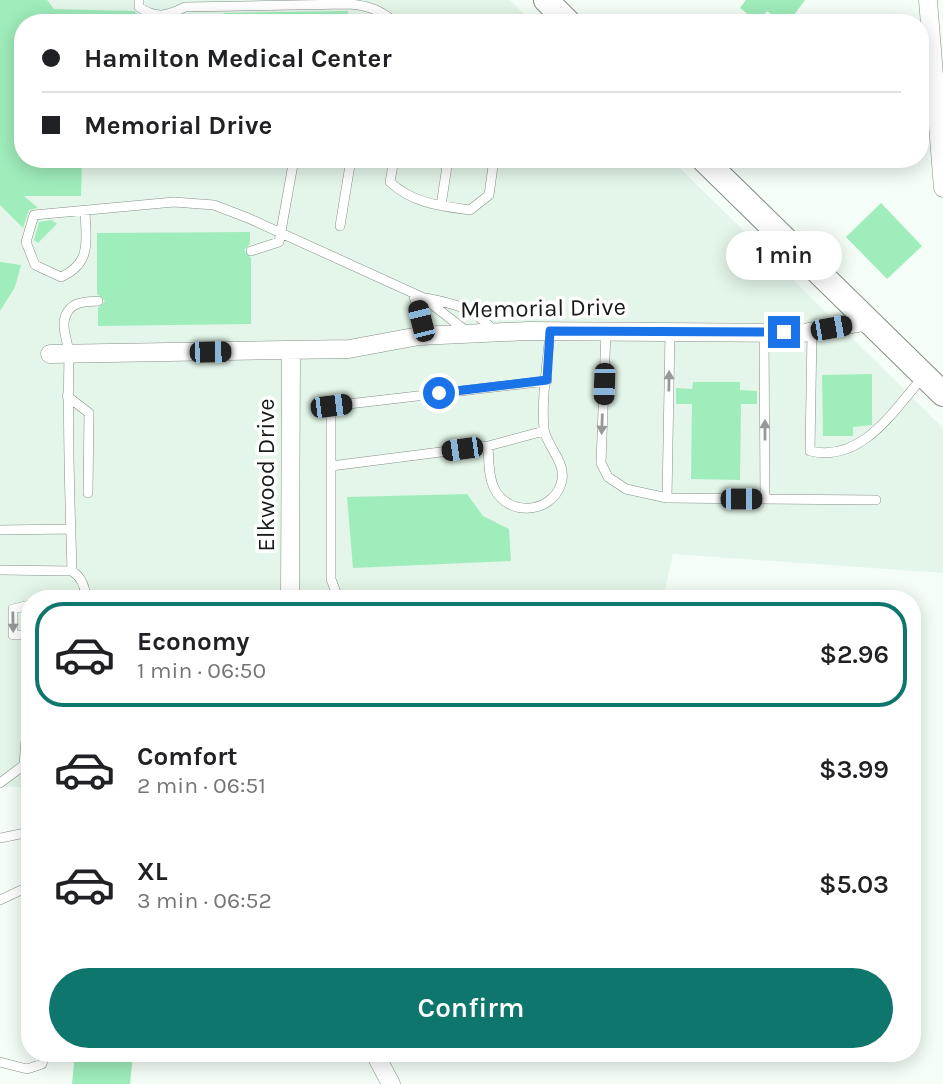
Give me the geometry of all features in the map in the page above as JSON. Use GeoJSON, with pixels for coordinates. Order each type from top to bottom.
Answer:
{"type":"FeatureCollection","features":[{"type":"Feature","properties":{"kind":"main road"},"geometry":{"type":"LineString","coordinates":[[546,0],[560,14]]}},
{"type":"Feature","properties":{"kind":"main road"},"geometry":{"type":"LineString","coordinates":[[712,168],[943,394]]}},
{"type":"Feature","properties":{"kind":"street"},"geometry":{"type":"LineString","coordinates":[[928,0],[943,188]]}},
{"type":"Feature","properties":{"kind":"street","name":"Memorial Drive"},"geometry":{"type":"LineString","coordinates":[[50,354],[349,349],[425,336],[495,332],[812,331],[869,321]]}},
{"type":"Feature","properties":{"kind":"street","name":"Elkwood Drive"},"geometry":{"type":"LineString","coordinates":[[290,590],[291,351]]}},
{"type":"Feature","properties":{"kind":"street"},"geometry":{"type":"LineString","coordinates":[[379,1062],[391,1084]]}},
{"type":"Feature","properties":{"kind":"lane"},"geometry":{"type":"LineString","coordinates":[[139,0],[139,7],[149,14]]}},
{"type":"Feature","properties":{"kind":"lane"},"geometry":{"type":"LineString","coordinates":[[169,14],[185,7],[357,4],[385,14]]}},
{"type":"Feature","properties":{"kind":"lane"},"geometry":{"type":"LineString","coordinates":[[250,251],[279,242],[292,168]]}},
{"type":"Feature","properties":{"kind":"lane"},"geometry":{"type":"LineString","coordinates":[[340,226],[350,168]]}},
{"type":"Feature","properties":{"kind":"lane"},"geometry":{"type":"LineString","coordinates":[[392,168],[390,182],[401,193],[441,206],[470,210],[489,195],[494,168]]}},
{"type":"Feature","properties":{"kind":"lane"},"geometry":{"type":"LineString","coordinates":[[441,206],[447,168]]}},
{"type":"Feature","properties":{"kind":"lane"},"geometry":{"type":"LineString","coordinates":[[85,211],[84,257],[77,270],[61,277],[35,265],[26,242],[34,215],[58,210],[85,211],[174,202],[214,205],[424,298],[454,304],[480,315],[495,332]]}},
{"type":"Feature","properties":{"kind":"lane"},"geometry":{"type":"LineString","coordinates":[[413,293],[425,336]]}},
{"type":"Feature","properties":{"kind":"lane"},"geometry":{"type":"LineString","coordinates":[[424,298],[468,333]]}},
{"type":"Feature","properties":{"kind":"lane"},"geometry":{"type":"LineString","coordinates":[[72,571],[67,396],[69,354],[63,324],[68,310],[79,302],[97,301]]}},
{"type":"Feature","properties":{"kind":"lane"},"geometry":{"type":"LineString","coordinates":[[488,446],[489,471],[494,488],[502,501],[516,508],[537,508],[553,500],[562,483],[562,468],[544,431],[550,331]]}},
{"type":"Feature","properties":{"kind":"lane"},"geometry":{"type":"LineString","coordinates":[[606,331],[601,463],[608,477],[626,489],[667,498],[876,500]]}},
{"type":"Feature","properties":{"kind":"lane"},"geometry":{"type":"LineString","coordinates":[[812,331],[810,451],[825,455],[868,439],[924,376]]}},
{"type":"Feature","properties":{"kind":"lane"},"geometry":{"type":"LineString","coordinates":[[667,498],[670,332]]}},
{"type":"Feature","properties":{"kind":"lane"},"geometry":{"type":"LineString","coordinates":[[764,332],[765,499]]}},
{"type":"Feature","properties":{"kind":"lane"},"geometry":{"type":"LineString","coordinates":[[335,590],[331,579],[331,406],[547,380]]}},
{"type":"Feature","properties":{"kind":"lane"},"geometry":{"type":"LineString","coordinates":[[67,396],[89,413],[89,493]]}},
{"type":"Feature","properties":{"kind":"lane"},"geometry":{"type":"LineString","coordinates":[[331,466],[488,446],[544,431]]}},
{"type":"Feature","properties":{"kind":"lane"},"geometry":{"type":"LineString","coordinates":[[0,530],[70,529]]}},
{"type":"Feature","properties":{"kind":"lane"},"geometry":{"type":"LineString","coordinates":[[0,570],[72,571],[79,575],[86,590]]}},
{"type":"Feature","properties":{"kind":"lane"},"geometry":{"type":"LineString","coordinates":[[21,608],[13,610],[13,635],[21,635]]}},
{"type":"Feature","properties":{"kind":"lane"},"geometry":{"type":"LineString","coordinates":[[0,783],[21,767]]}},
{"type":"Feature","properties":{"kind":"lane"},"geometry":{"type":"LineString","coordinates":[[0,838],[21,834]]}},
{"type":"Feature","properties":{"kind":"lane"},"geometry":{"type":"LineString","coordinates":[[0,900],[21,890]]}},
{"type":"Feature","properties":{"kind":"lane"},"geometry":{"type":"LineString","coordinates":[[0,1062],[27,1069],[42,1062]]}},
{"type":"Feature","properties":{"kind":"shaded area"},"geometry":{"type":"Polygon","coordinates":[[[0,0],[510,0],[524,14],[14,14],[14,168],[680,168],[943,428],[943,573],[673,554],[665,590],[21,590],[21,787],[0,786],[0,0]]]}},
{"type":"Feature","properties":{"kind":"building"},"geometry":{"type":"Polygon","coordinates":[[[0,0],[47,0],[54,9],[134,11],[138,14],[14,14],[14,168],[82,168],[81,196],[24,196],[38,208],[29,210],[23,228],[0,205],[0,0]]]}},
{"type":"Feature","properties":{"kind":"building"},"geometry":{"type":"Polygon","coordinates":[[[746,0],[805,0],[795,14],[771,14],[767,11],[765,14],[748,14],[740,8],[746,0]]]}},
{"type":"Feature","properties":{"kind":"building"},"geometry":{"type":"Polygon","coordinates":[[[348,11],[348,14],[224,13],[348,11]]]}},
{"type":"Feature","properties":{"kind":"building"},"geometry":{"type":"Polygon","coordinates":[[[881,203],[922,246],[887,279],[846,237],[881,203]]]}},
{"type":"Feature","properties":{"kind":"building"},"geometry":{"type":"Polygon","coordinates":[[[52,220],[57,224],[38,243],[34,240],[39,222],[52,220]]]}},
{"type":"Feature","properties":{"kind":"building"},"geometry":{"type":"Polygon","coordinates":[[[250,232],[250,244],[244,250],[251,258],[251,324],[98,326],[98,308],[105,301],[97,294],[97,233],[250,232]]]}},
{"type":"Feature","properties":{"kind":"building"},"geometry":{"type":"Polygon","coordinates":[[[0,262],[21,265],[15,287],[0,311],[0,262]]]}},
{"type":"Feature","properties":{"kind":"building"},"geometry":{"type":"Polygon","coordinates":[[[872,374],[872,425],[853,427],[853,436],[823,436],[822,375],[872,374]]]}},
{"type":"Feature","properties":{"kind":"building"},"geometry":{"type":"Polygon","coordinates":[[[693,382],[740,382],[740,390],[757,391],[757,404],[741,404],[740,480],[691,479],[692,404],[676,404],[676,388],[692,389],[693,382]]]}},
{"type":"Feature","properties":{"kind":"building"},"geometry":{"type":"Polygon","coordinates":[[[467,494],[483,516],[509,529],[511,561],[353,568],[347,497],[467,494]]]}},
{"type":"Feature","properties":{"kind":"building"},"geometry":{"type":"Polygon","coordinates":[[[74,1062],[132,1062],[130,1084],[72,1084],[74,1062]]]}},
{"type":"Feature","properties":{"kind":"route"},"geometry":{"type":"LineString","coordinates":[[439,393],[547,380],[550,331],[784,332]]}}]}
